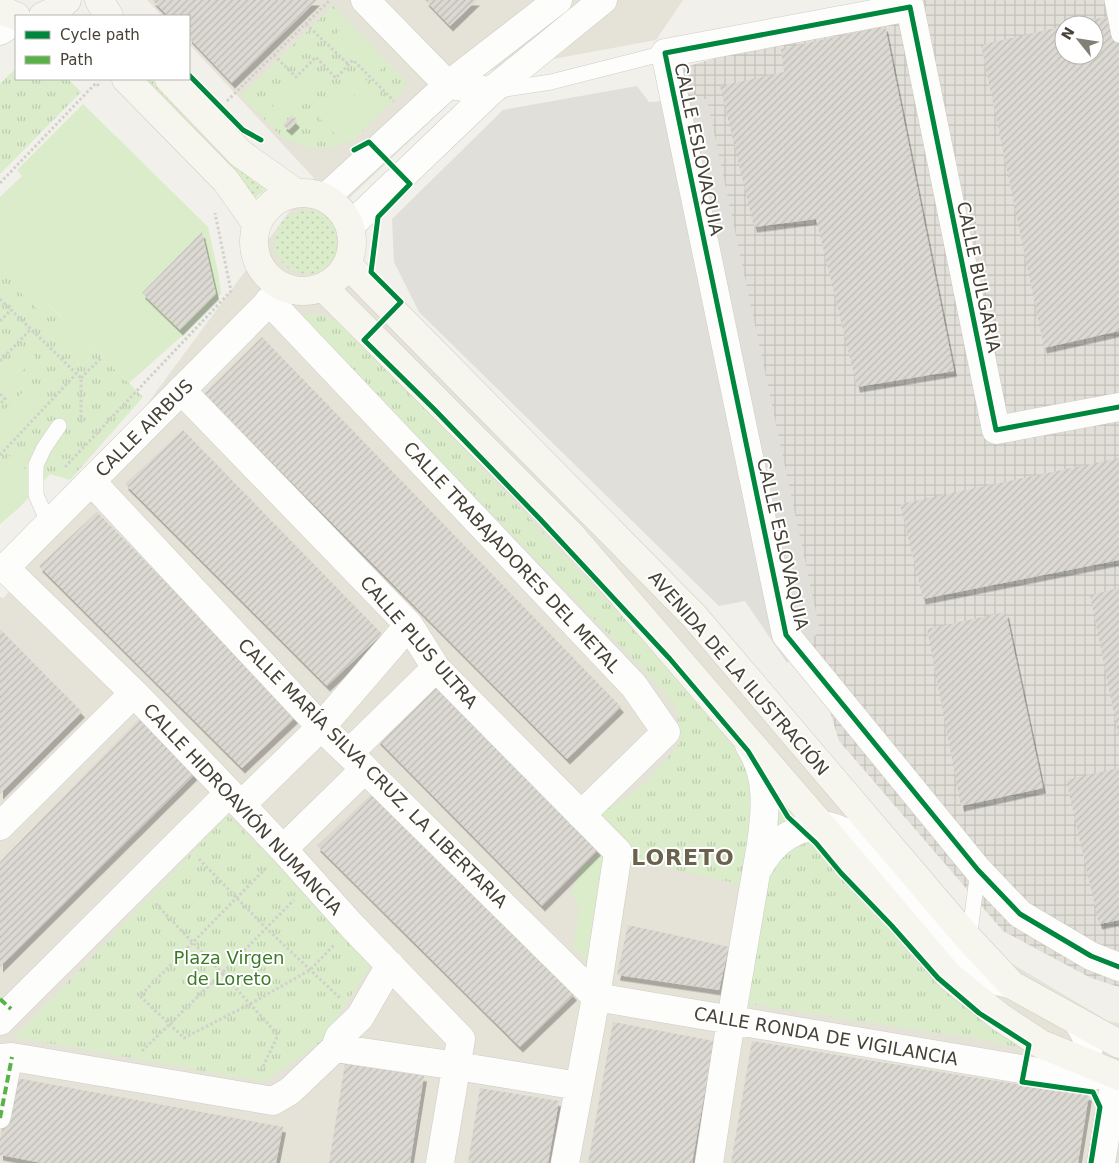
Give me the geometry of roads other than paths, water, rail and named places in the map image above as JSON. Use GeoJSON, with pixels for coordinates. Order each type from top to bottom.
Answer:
{"type":"FeatureCollection","features":[{"type":"Feature","properties":{"kind":"main road"},"geometry":{"type":"LineString","coordinates":[[45,15],[54,11],[66,0]]}},
{"type":"Feature","properties":{"kind":"main road"},"geometry":{"type":"LineString","coordinates":[[99,0],[108,15]]}},
{"type":"Feature","properties":{"kind":"main road"},"geometry":{"type":"LineString","coordinates":[[0,7],[15,16]]}},
{"type":"Feature","properties":{"kind":"main road"},"geometry":{"type":"LineString","coordinates":[[170,80],[240,153],[296,193]]}},
{"type":"Feature","properties":{"kind":"main road"},"geometry":{"type":"LineString","coordinates":[[114,84],[226,181],[257,225]]}},
{"type":"Feature","properties":{"kind":"main road"},"geometry":{"type":"LineString","coordinates":[[296,193],[310,193],[324,198],[335,204],[344,214],[350,226],[352,238],[351,252],[347,264],[337,278],[323,287],[277,294],[273,281],[264,272],[258,261],[254,237],[257,225],[263,213],[283,197],[296,193]]}},
{"type":"Feature","properties":{"kind":"main road","name":"AVENIDA DE LA ILUSTRACIÓN"},"geometry":{"type":"LineString","coordinates":[[347,264],[694,616],[968,939],[1012,985],[1119,1044]]}},
{"type":"Feature","properties":{"kind":"main road"},"geometry":{"type":"LineString","coordinates":[[323,287],[571,536],[949,976],[1000,1016],[1041,1044],[1117,1076]]}},
{"type":"Feature","properties":{"kind":"street"},"geometry":{"type":"LineString","coordinates":[[365,0],[448,85],[490,91]]}},
{"type":"Feature","properties":{"kind":"street"},"geometry":{"type":"LineString","coordinates":[[324,198],[448,85],[558,0]]}},
{"type":"Feature","properties":{"kind":"street"},"geometry":{"type":"LineString","coordinates":[[350,226],[490,91],[603,0]]}},
{"type":"Feature","properties":{"kind":"street","name":"CALLE BULGARIA"},"geometry":{"type":"LineString","coordinates":[[665,53],[910,7],[996,430],[1119,407]]}},
{"type":"Feature","properties":{"kind":"street"},"geometry":{"type":"LineString","coordinates":[[0,30],[15,21]]}},
{"type":"Feature","properties":{"kind":"street","name":"CALLE ESLOVAQUIA"},"geometry":{"type":"LineString","coordinates":[[665,53],[786,635],[978,870],[1020,914],[1091,956],[1119,967]]}},
{"type":"Feature","properties":{"kind":"street","name":"CALLE AIRBUS"},"geometry":{"type":"LineString","coordinates":[[3,568],[277,294]]}},
{"type":"Feature","properties":{"kind":"street","name":"CALLE TRABAJADORES DEL METAL"},"geometry":{"type":"LineString","coordinates":[[277,294],[634,686],[666,732],[581,815]]}},
{"type":"Feature","properties":{"kind":"street","name":"CALLE PLUS ULTRA"},"geometry":{"type":"LineString","coordinates":[[182,390],[409,625],[436,668],[618,852],[596,996]]}},
{"type":"Feature","properties":{"kind":"street","name":"CALLE MARÍA SILVA CRUZ, LA LIBERTARIA"},"geometry":{"type":"LineString","coordinates":[[91,481],[321,727],[596,996]]}},
{"type":"Feature","properties":{"kind":"street","name":"CALLE HIDROAVIÓN NUMANCIA"},"geometry":{"type":"LineString","coordinates":[[3,568],[134,693],[283,850],[352,926],[461,1039],[457,1066]]}},
{"type":"Feature","properties":{"kind":"street"},"geometry":{"type":"LineString","coordinates":[[4,1010],[182,841],[321,727],[409,625]]}},
{"type":"Feature","properties":{"kind":"street"},"geometry":{"type":"LineString","coordinates":[[283,850],[436,668]]}},
{"type":"Feature","properties":{"kind":"street"},"geometry":{"type":"LineString","coordinates":[[0,826],[134,693]]}},
{"type":"Feature","properties":{"kind":"street"},"geometry":{"type":"LineString","coordinates":[[709,1163],[765,817],[764,785],[759,763],[742,733]]}},
{"type":"Feature","properties":{"kind":"street"},"geometry":{"type":"LineString","coordinates":[[756,871],[765,856],[776,844],[792,833],[821,825],[855,837],[865,843],[966,958],[981,971],[997,981],[1012,985]]}},
{"type":"Feature","properties":{"kind":"street"},"geometry":{"type":"LineString","coordinates":[[0,1118],[4,1056],[273,1101],[290,1091],[335,1048],[339,1037],[360,1017],[390,965]]}},
{"type":"Feature","properties":{"kind":"street"},"geometry":{"type":"LineString","coordinates":[[565,1163],[596,996]]}},
{"type":"Feature","properties":{"kind":"street","name":"CALLE RONDA DE VIGILANCIA"},"geometry":{"type":"LineString","coordinates":[[596,996],[1056,1075],[1117,1076]]}},
{"type":"Feature","properties":{"kind":"street"},"geometry":{"type":"LineString","coordinates":[[1056,1075],[1083,1062],[1087,1054],[1089,1046],[1087,1037],[1077,1020]]}},
{"type":"Feature","properties":{"kind":"street"},"geometry":{"type":"LineString","coordinates":[[335,1048],[579,1086]]}},
{"type":"Feature","properties":{"kind":"street"},"geometry":{"type":"LineString","coordinates":[[440,1163],[457,1066]]}},
{"type":"Feature","properties":{"kind":"street"},"geometry":{"type":"LineString","coordinates":[[1102,1163],[1117,1076]]}},
{"type":"Feature","properties":{"kind":"lane"},"geometry":{"type":"LineString","coordinates":[[1112,0],[1119,35]]}},
{"type":"Feature","properties":{"kind":"lane"},"geometry":{"type":"LineString","coordinates":[[490,91],[551,82],[665,53]]}},
{"type":"Feature","properties":{"kind":"lane"},"geometry":{"type":"LineString","coordinates":[[49,524],[36,495],[36,465],[44,448],[59,426]]}},
{"type":"Feature","properties":{"kind":"lane"},"geometry":{"type":"LineString","coordinates":[[968,939],[978,870]]}},
{"type":"Feature","properties":{"kind":"district","name":"LORETO"},"geometry":{"type":"Point","coordinates":[683,857]}},
{"type":"Feature","properties":{"kind":"park label","name":"Plaza Virgen de Loreto"},"geometry":{"type":"Point","coordinates":[229,968]}}]}
